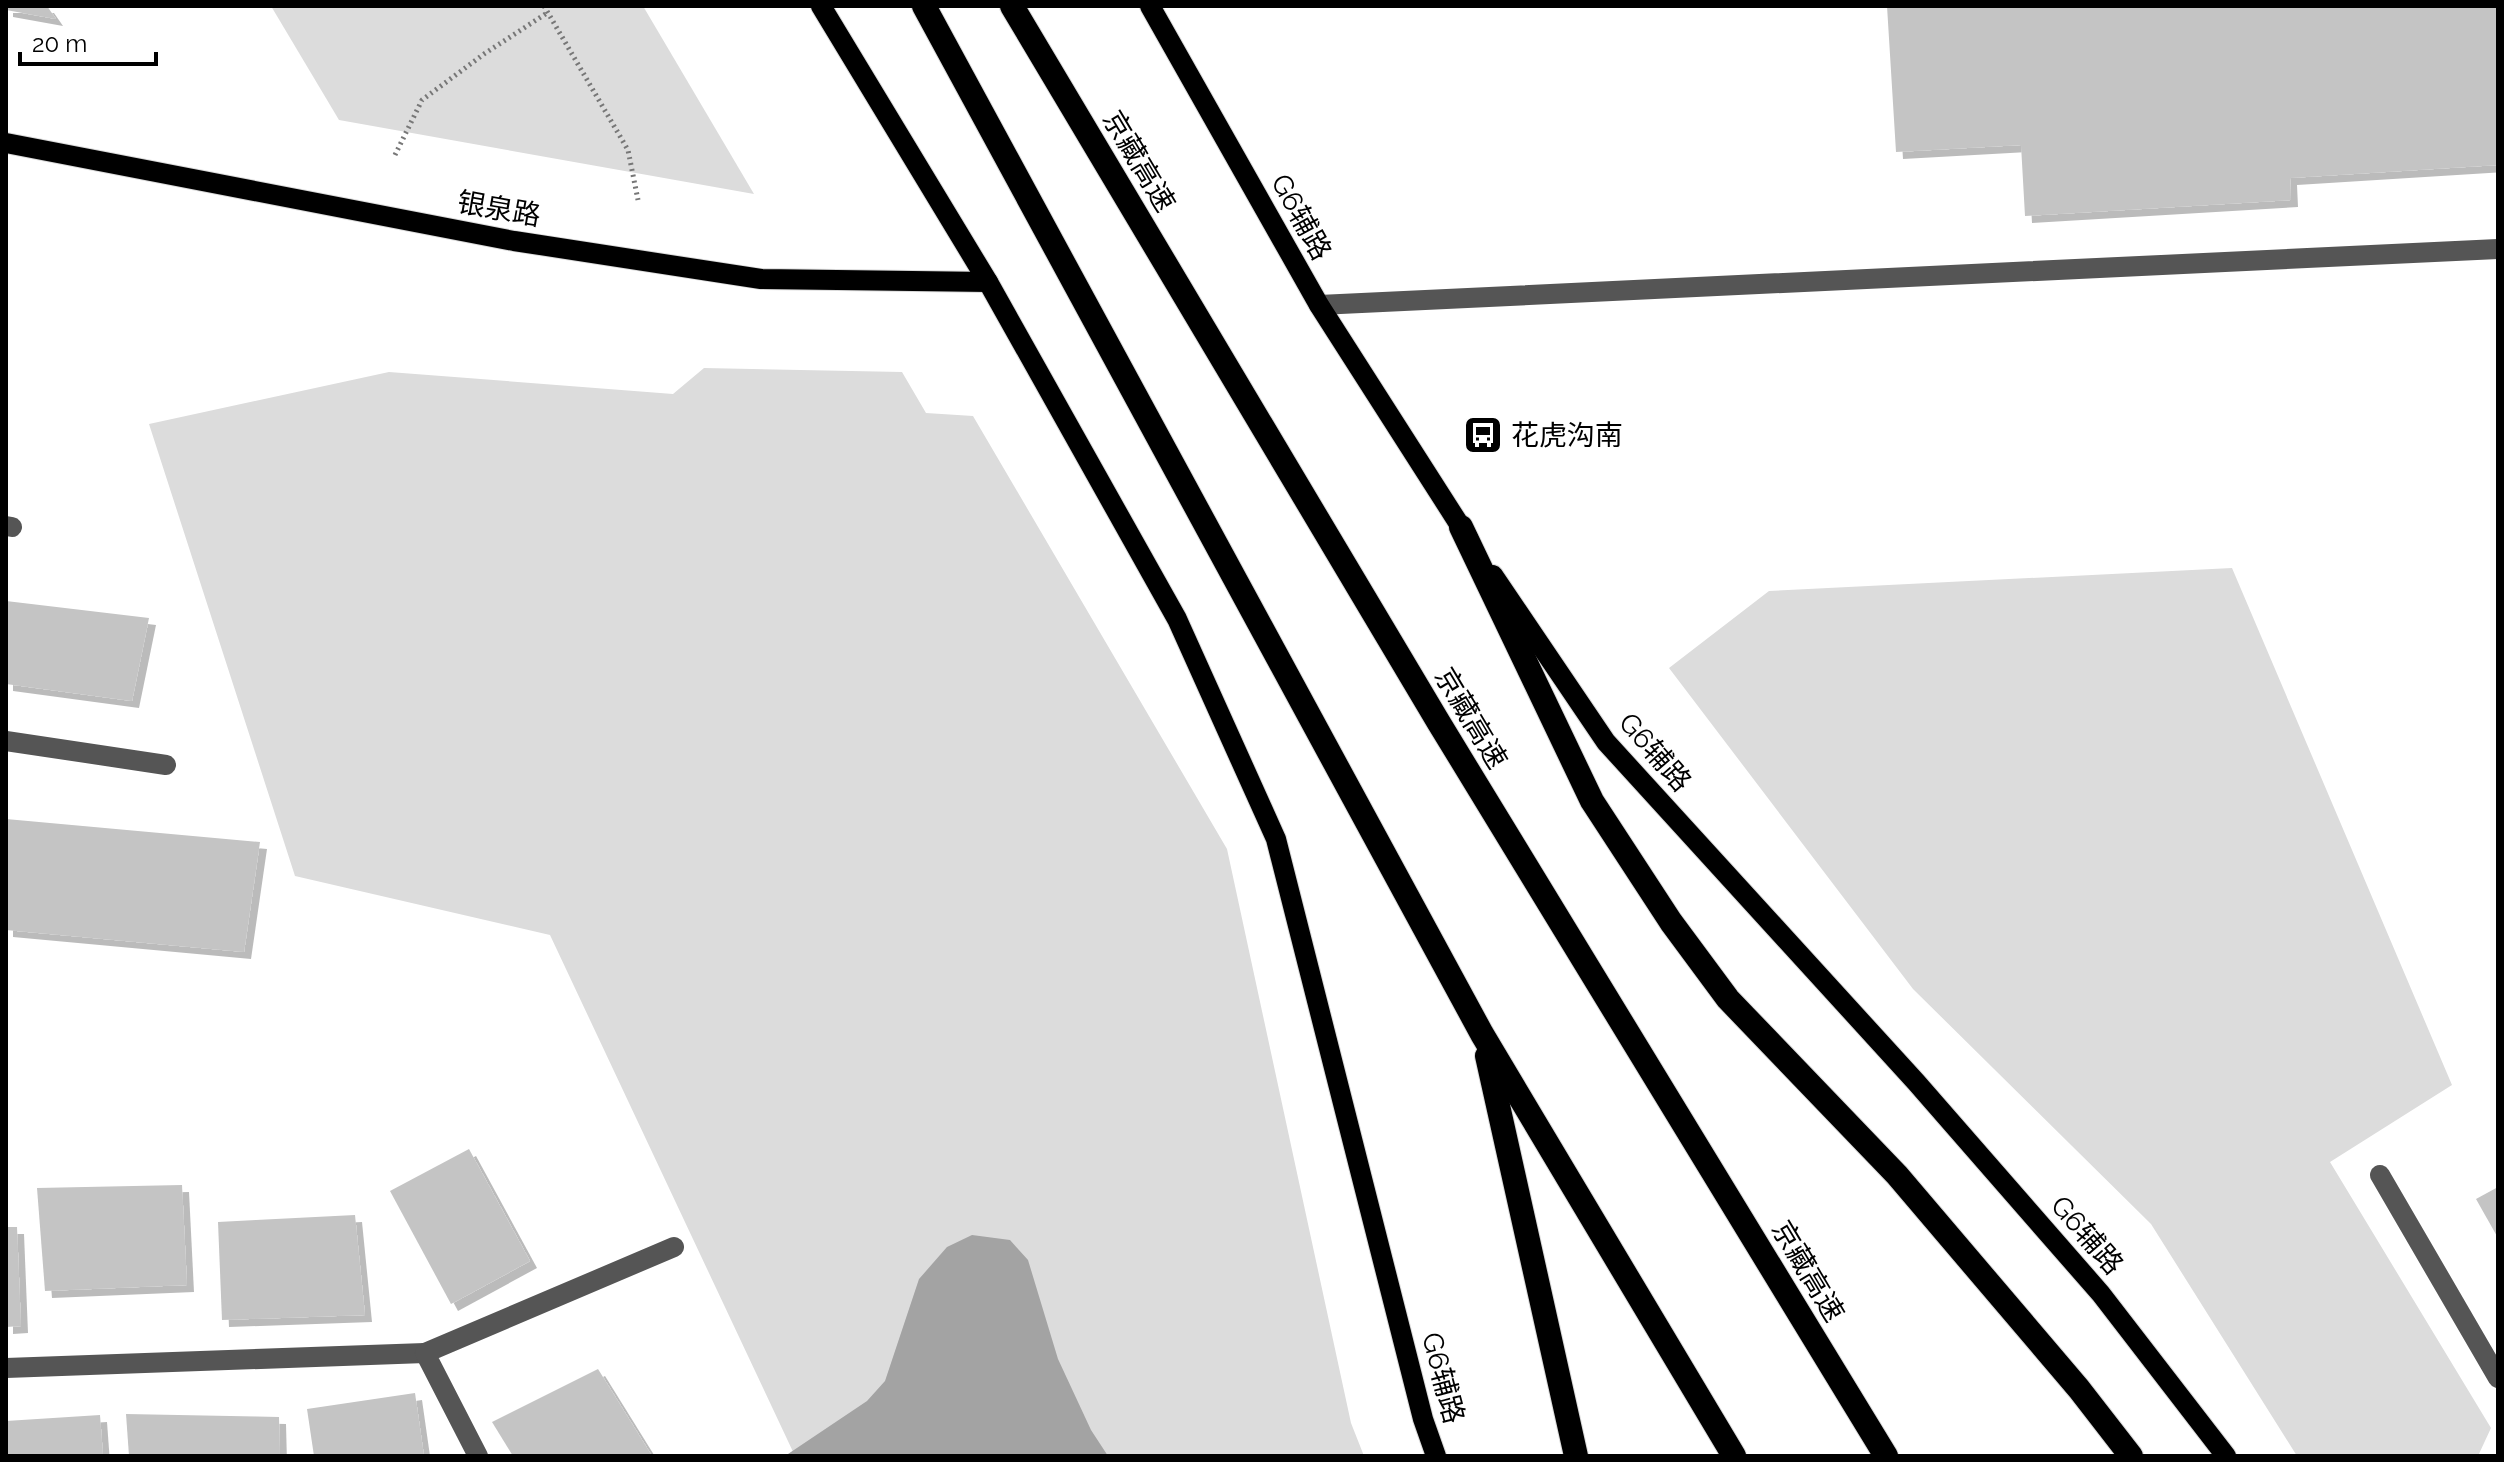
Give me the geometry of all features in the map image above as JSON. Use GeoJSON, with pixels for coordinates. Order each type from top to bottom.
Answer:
{"type":"FeatureCollection","features":[{"type":"Feature","properties":{"kind":"highway"},"geometry":{"type":"LineString","coordinates":[[924,6],[1482,1034],[1734,1456]]}},
{"type":"Feature","properties":{"kind":"highway","name":"京藏高速"},"geometry":{"type":"LineString","coordinates":[[1012,6],[1439,723],[1886,1456]]}},
{"type":"Feature","properties":{"kind":"highway"},"geometry":{"type":"LineString","coordinates":[[1461,527],[1592,801],[1671,922],[1728,999],[1897,1175],[2079,1389],[2131,1456]]}},
{"type":"Feature","properties":{"kind":"highway"},"geometry":{"type":"LineString","coordinates":[[1482,1034],[1576,1456]]}},
{"type":"Feature","properties":{"kind":"main road","name":"G6辅路"},"geometry":{"type":"LineString","coordinates":[[821,6],[988,282],[1177,619],[1276,839],[1423,1419],[1436,1456]]}},
{"type":"Feature","properties":{"kind":"main road","name":"G6辅路"},"geometry":{"type":"LineString","coordinates":[[1150,6],[1319,305],[1461,527],[1606,742],[1916,1082],[2080,1270],[2226,1456]]}},
{"type":"Feature","properties":{"kind":"main road","name":"银泉路"},"geometry":{"type":"LineString","coordinates":[[6,143],[514,241],[761,279],[988,282]]}},
{"type":"Feature","properties":{"kind":"street"},"geometry":{"type":"LineString","coordinates":[[1319,305],[2498,249]]}},
{"type":"Feature","properties":{"kind":"street"},"geometry":{"type":"LineString","coordinates":[[6,741],[166,765]]}},
{"type":"Feature","properties":{"kind":"street"},"geometry":{"type":"LineString","coordinates":[[2380,1175],[2498,1378]]}},
{"type":"Feature","properties":{"kind":"street"},"geometry":{"type":"LineString","coordinates":[[6,1368],[425,1353],[674,1247]]}},
{"type":"Feature","properties":{"kind":"street"},"geometry":{"type":"LineString","coordinates":[[425,1353],[478,1456]]}},
{"type":"Feature","properties":{"kind":"path"},"geometry":{"type":"LineString","coordinates":[[544,6],[628,150],[638,200]]}},
{"type":"Feature","properties":{"kind":"path"},"geometry":{"type":"LineString","coordinates":[[395,155],[422,100],[547,13]]}},
{"type":"Feature","properties":{"kind":"shaded area"},"geometry":{"type":"Polygon","coordinates":[[[271,6],[643,6],[754,194],[339,120],[271,6]]]}},
{"type":"Feature","properties":{"kind":"shaded area"},"geometry":{"type":"Polygon","coordinates":[[[704,368],[902,372],[926,413],[973,416],[1227,849],[1351,1423],[1364,1456],[795,1456],[550,935],[295,876],[149,424],[389,372],[673,394],[704,368]]]}},
{"type":"Feature","properties":{"kind":"shaded area"},"geometry":{"type":"Polygon","coordinates":[[[2232,568],[2452,1085],[2330,1162],[2491,1428],[2478,1456],[2297,1456],[2151,1224],[1913,989],[1669,668],[1769,591],[2232,568]]]}},
{"type":"Feature","properties":{"kind":"shaded area"},"geometry":{"type":"Polygon","coordinates":[[[972,1235],[1010,1240],[1028,1260],[1058,1359],[1091,1430],[1108,1456],[785,1456],[867,1401],[885,1381],[919,1279],[947,1247],[972,1235]]]}},
{"type":"Feature","properties":{"kind":"building"},"geometry":{"type":"Polygon","coordinates":[[[6,6],[47,6],[56,19],[6,10],[6,6]]]}},
{"type":"Feature","properties":{"kind":"building"},"geometry":{"type":"Polygon","coordinates":[[[1887,6],[2498,6],[2498,165],[2290,178],[2291,200],[2025,216],[2021,145],[1896,152],[1887,6]]]}},
{"type":"Feature","properties":{"kind":"building"},"geometry":{"type":"Polygon","coordinates":[[[6,601],[149,618],[132,701],[6,684],[6,601]]]}},
{"type":"Feature","properties":{"kind":"building"},"geometry":{"type":"Polygon","coordinates":[[[6,819],[260,842],[244,952],[6,930],[6,819]]]}},
{"type":"Feature","properties":{"kind":"building"},"geometry":{"type":"Polygon","coordinates":[[[469,1149],[530,1261],[451,1304],[390,1191],[469,1149]]]}},
{"type":"Feature","properties":{"kind":"building"},"geometry":{"type":"Polygon","coordinates":[[[182,1185],[187,1285],[45,1291],[37,1188],[182,1185]]]}},
{"type":"Feature","properties":{"kind":"building"},"geometry":{"type":"Polygon","coordinates":[[[2498,1187],[2498,1238],[2476,1199],[2498,1187]]]}},
{"type":"Feature","properties":{"kind":"building"},"geometry":{"type":"Polygon","coordinates":[[[355,1215],[365,1315],[222,1320],[218,1222],[355,1215]]]}},
{"type":"Feature","properties":{"kind":"building"},"geometry":{"type":"Polygon","coordinates":[[[6,1227],[17,1227],[21,1326],[6,1327],[6,1227]]]}},
{"type":"Feature","properties":{"kind":"building"},"geometry":{"type":"Polygon","coordinates":[[[598,1369],[652,1456],[513,1456],[492,1422],[598,1369]]]}},
{"type":"Feature","properties":{"kind":"building"},"geometry":{"type":"Polygon","coordinates":[[[415,1393],[424,1456],[314,1456],[307,1409],[415,1393]]]}},
{"type":"Feature","properties":{"kind":"building"},"geometry":{"type":"Polygon","coordinates":[[[126,1414],[279,1417],[280,1456],[129,1456],[126,1414]]]}},
{"type":"Feature","properties":{"kind":"building"},"geometry":{"type":"Polygon","coordinates":[[[100,1415],[103,1456],[6,1456],[6,1421],[100,1415]]]}},
{"type":"Feature","properties":{"kind":"place","name":"花虎沟南"},"geometry":{"type":"Point","coordinates":[1483,435]}}]}
